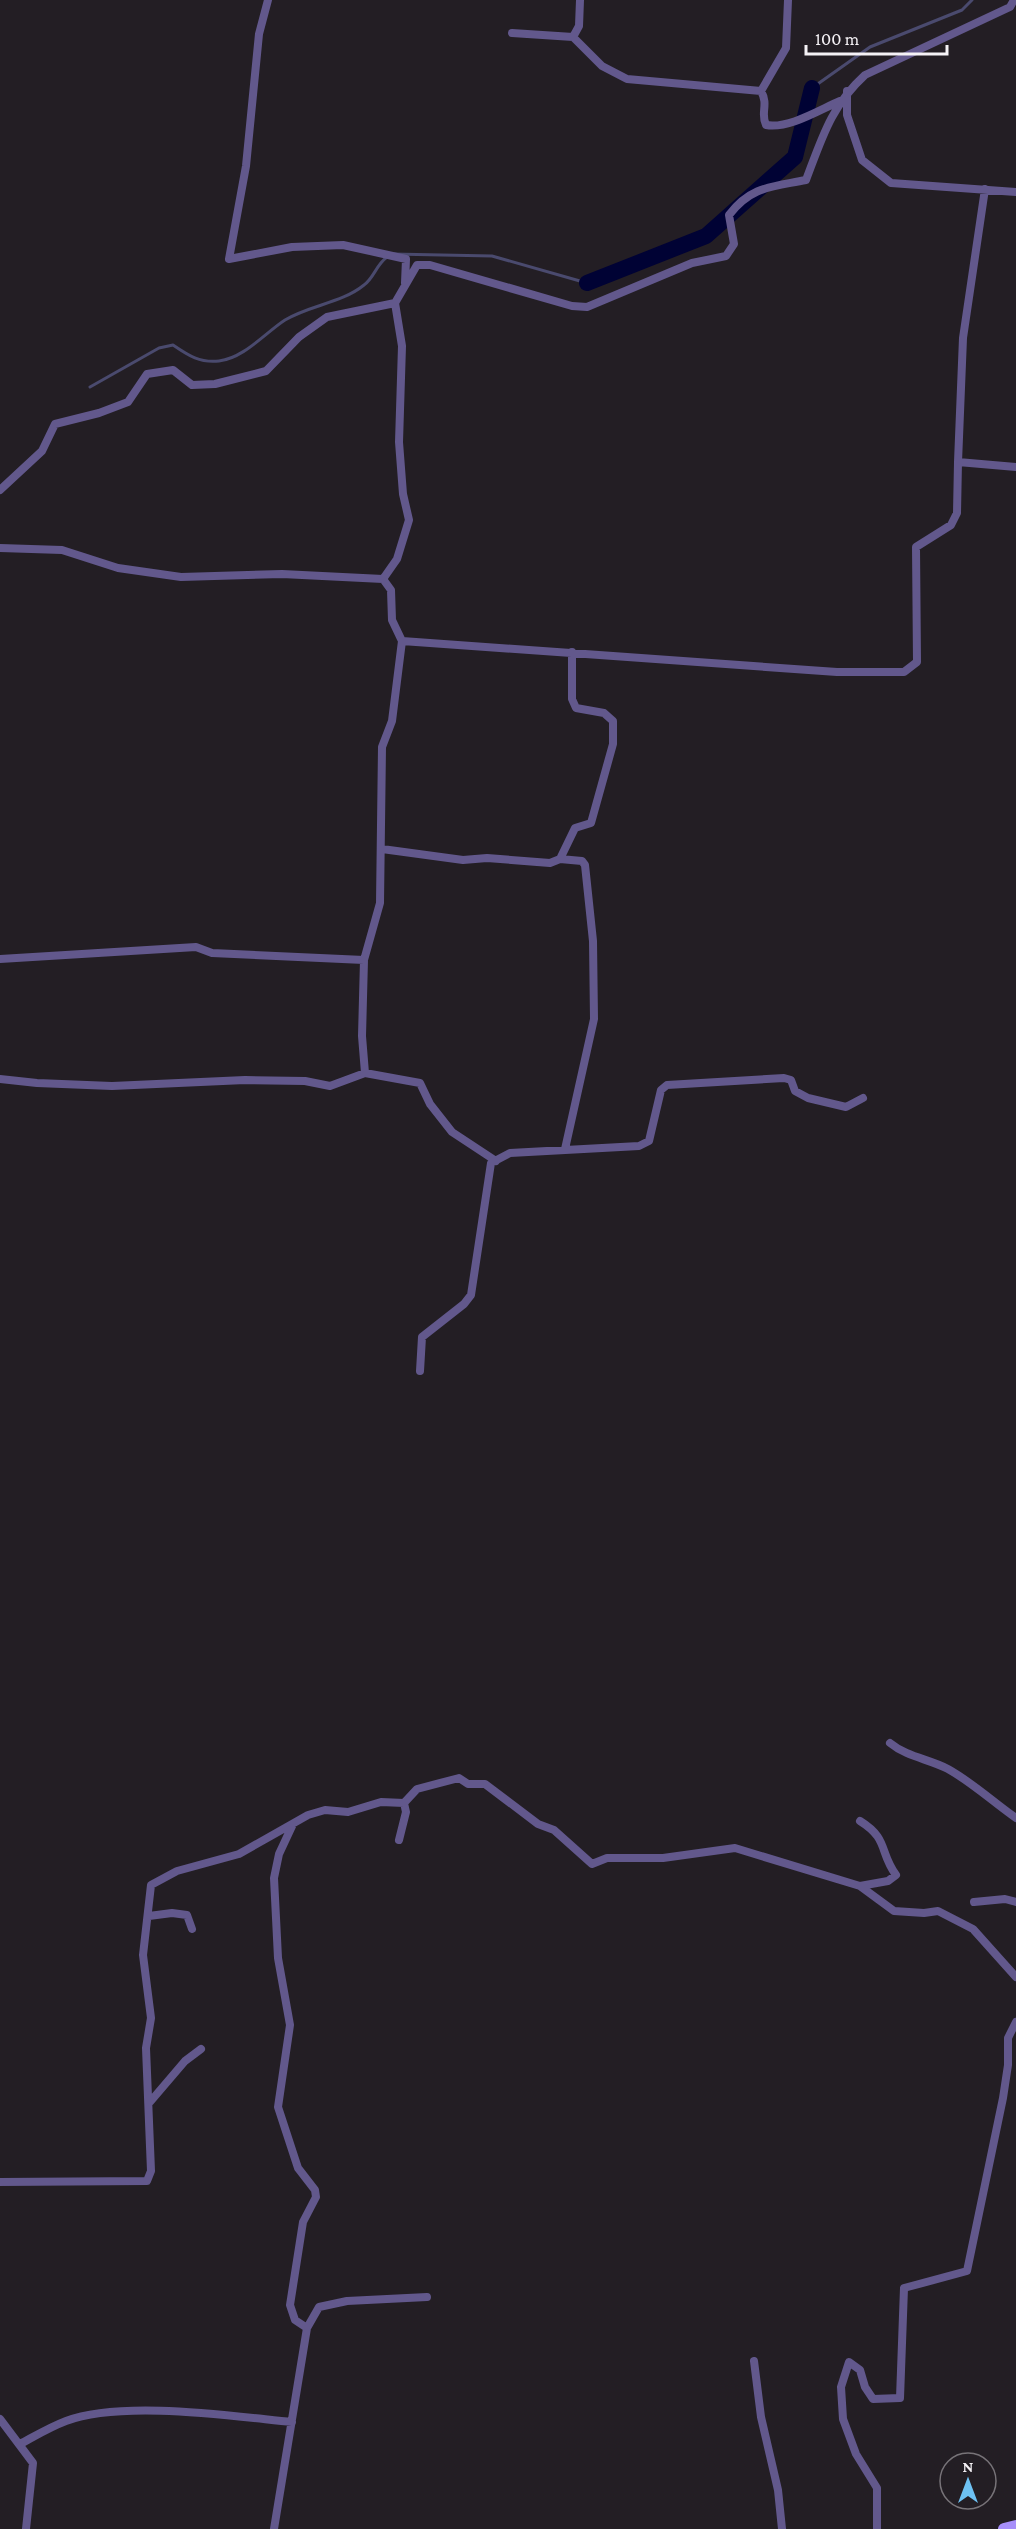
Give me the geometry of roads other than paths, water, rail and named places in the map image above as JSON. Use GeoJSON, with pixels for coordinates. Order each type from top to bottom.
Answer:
{"type":"FeatureCollection","features":[{"type":"Feature","properties":{"kind":"main road"},"geometry":{"type":"LineString","coordinates":[[1004,2529],[1016,2526]]}},
{"type":"Feature","properties":{"kind":"street"},"geometry":{"type":"LineString","coordinates":[[268,0],[259,34],[246,166],[230,259],[292,247],[343,245],[406,259],[405,285]]}},
{"type":"Feature","properties":{"kind":"street"},"geometry":{"type":"LineString","coordinates":[[573,37],[579,26],[580,0]]}},
{"type":"Feature","properties":{"kind":"street"},"geometry":{"type":"LineString","coordinates":[[761,91],[786,48],[788,0]]}},
{"type":"Feature","properties":{"kind":"street"},"geometry":{"type":"LineString","coordinates":[[382,579],[397,559],[409,520],[403,494],[399,442],[402,346],[395,303],[417,265],[430,265],[572,306],[587,307],[692,263],[726,256],[734,244],[729,215],[742,197],[770,187],[806,180],[829,119],[847,91],[865,75],[1013,6]]}},
{"type":"Feature","properties":{"kind":"street"},"geometry":{"type":"LineString","coordinates":[[512,33],[573,37],[602,66],[627,79],[761,91]]}},
{"type":"Feature","properties":{"kind":"street"},"geometry":{"type":"LineString","coordinates":[[761,91],[767,100],[764,119],[766,125],[774,126],[840,101]]}},
{"type":"Feature","properties":{"kind":"street"},"geometry":{"type":"LineString","coordinates":[[847,91],[848,115],[862,160],[891,183],[1016,192]]}},
{"type":"Feature","properties":{"kind":"street"},"geometry":{"type":"LineString","coordinates":[[402,641],[837,672],[904,672],[917,662],[916,547],[951,525],[957,513],[963,338],[986,189]]}},
{"type":"Feature","properties":{"kind":"street"},"geometry":{"type":"LineString","coordinates":[[0,490],[42,451],[55,424],[99,413],[128,402],[147,374],[173,370],[192,386],[215,384],[266,371],[299,337],[327,317],[395,303]]}},
{"type":"Feature","properties":{"kind":"street"},"geometry":{"type":"LineString","coordinates":[[958,462],[1016,467]]}},
{"type":"Feature","properties":{"kind":"street"},"geometry":{"type":"LineString","coordinates":[[0,548],[62,550],[118,568],[182,577],[282,574],[382,579],[391,590],[392,620],[402,641],[392,721],[382,747],[380,903],[364,960],[362,1036],[365,1073]]}},
{"type":"Feature","properties":{"kind":"street"},"geometry":{"type":"LineString","coordinates":[[560,859],[575,828],[591,824],[613,744],[613,722],[604,713],[576,708],[572,699],[572,652]]}},
{"type":"Feature","properties":{"kind":"street"},"geometry":{"type":"LineString","coordinates":[[381,849],[463,860],[487,858],[550,863],[560,859],[582,861],[585,865],[593,941],[594,1019],[565,1149]]}},
{"type":"Feature","properties":{"kind":"street"},"geometry":{"type":"LineString","coordinates":[[0,959],[196,946],[212,953],[364,960]]}},
{"type":"Feature","properties":{"kind":"street"},"geometry":{"type":"LineString","coordinates":[[0,1078],[37,1083],[112,1086],[245,1080],[305,1080],[330,1086],[365,1073],[420,1083],[430,1104],[452,1132],[496,1161]]}},
{"type":"Feature","properties":{"kind":"street"},"geometry":{"type":"LineString","coordinates":[[420,1371],[422,1337],[464,1304],[471,1295],[492,1163],[510,1153],[639,1146],[649,1141],[661,1090],[667,1085],[784,1078],[791,1080],[795,1091],[808,1098],[846,1107],[863,1098]]}},
{"type":"Feature","properties":{"kind":"street"},"geometry":{"type":"LineString","coordinates":[[890,1743],[902,1753],[928,1759],[971,1783],[1016,1818]]}},
{"type":"Feature","properties":{"kind":"street"},"geometry":{"type":"LineString","coordinates":[[0,2182],[147,2181],[151,2171],[150,2102],[146,2048],[151,2018],[143,1955],[151,1885],[177,1870],[239,1854],[308,1815],[325,1810],[348,1812],[381,1802],[404,1803],[417,1789],[459,1778],[468,1784],[485,1784],[538,1824],[554,1830],[592,1864],[607,1858],[663,1858],[735,1848],[860,1886],[894,1911],[924,1913],[938,1911],[973,1929],[1016,1977]]}},
{"type":"Feature","properties":{"kind":"street"},"geometry":{"type":"LineString","coordinates":[[399,1840],[406,1812],[404,1803]]}},
{"type":"Feature","properties":{"kind":"street"},"geometry":{"type":"LineString","coordinates":[[860,1821],[875,1831],[886,1849],[887,1863],[896,1875],[888,1881],[860,1886]]}},
{"type":"Feature","properties":{"kind":"street"},"geometry":{"type":"LineString","coordinates":[[294,1822],[279,1854],[274,1878],[278,1958],[290,2025],[278,2107],[298,2168],[315,2190],[316,2197],[303,2222],[290,2305],[296,2320],[307,2328]]}},
{"type":"Feature","properties":{"kind":"street"},"geometry":{"type":"LineString","coordinates":[[974,1902],[1005,1899],[1016,1902]]}},
{"type":"Feature","properties":{"kind":"street"},"geometry":{"type":"LineString","coordinates":[[149,1916],[172,1913],[187,1915],[192,1929]]}},
{"type":"Feature","properties":{"kind":"street"},"geometry":{"type":"LineString","coordinates":[[877,2529],[877,2488],[856,2454],[843,2419],[841,2387],[849,2362],[860,2370],[865,2387],[873,2399],[900,2398],[904,2288],[967,2271],[1003,2098],[1008,2065],[1008,2038],[1016,2022]]}},
{"type":"Feature","properties":{"kind":"street"},"geometry":{"type":"LineString","coordinates":[[150,2102],[185,2061],[201,2049]]}},
{"type":"Feature","properties":{"kind":"street"},"geometry":{"type":"LineString","coordinates":[[274,2529],[307,2328],[319,2307],[347,2301],[427,2297]]}},
{"type":"Feature","properties":{"kind":"street"},"geometry":{"type":"LineString","coordinates":[[754,2361],[761,2416],[778,2490],[782,2529]]}},
{"type":"Feature","properties":{"kind":"street"},"geometry":{"type":"LineString","coordinates":[[20,2444],[67,2421],[105,2413],[180,2412],[292,2422]]}},
{"type":"Feature","properties":{"kind":"street"},"geometry":{"type":"LineString","coordinates":[[0,2420],[33,2463],[26,2529]]}},
{"type":"Feature","properties":{"kind":"waterway"},"geometry":{"type":"LineString","coordinates":[[812,88],[870,47],[962,10],[972,0]]}},
{"type":"Feature","properties":{"kind":"waterway"},"geometry":{"type":"LineString","coordinates":[[587,283],[706,236],[795,157],[812,88]]}},
{"type":"Feature","properties":{"kind":"waterway"},"geometry":{"type":"LineString","coordinates":[[392,254],[492,256],[587,283]]}},
{"type":"Feature","properties":{"kind":"waterway"},"geometry":{"type":"LineString","coordinates":[[90,387],[159,348],[173,345],[200,360],[228,359],[254,344],[285,320],[355,291],[370,279],[387,257]]}}]}
